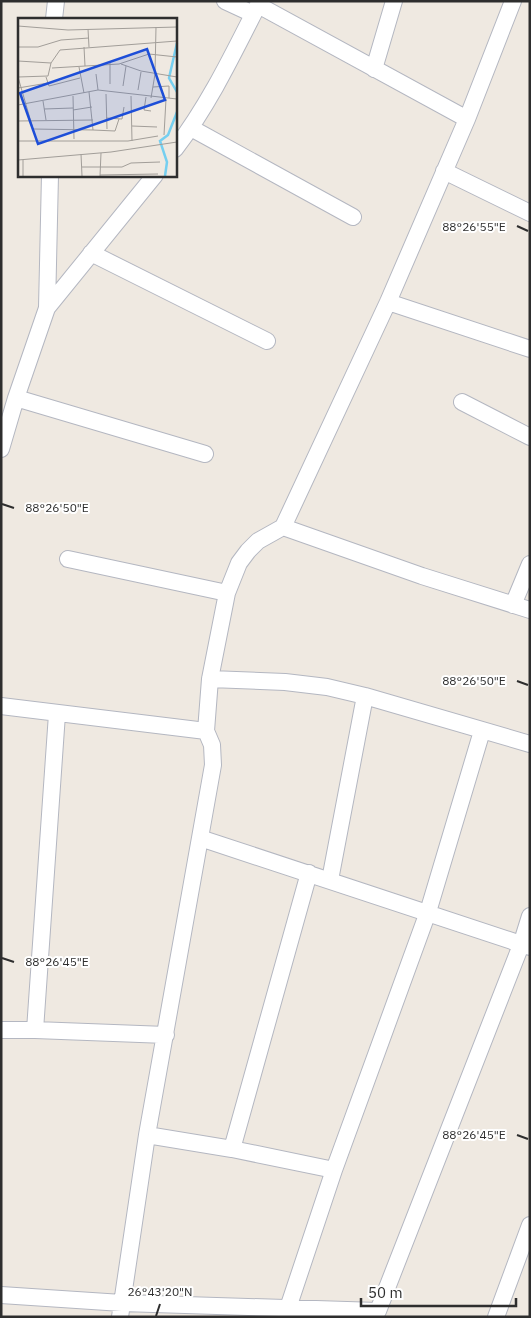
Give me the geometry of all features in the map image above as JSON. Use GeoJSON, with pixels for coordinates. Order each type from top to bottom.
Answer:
{"type":"FeatureCollection","features":[{"type":"Feature","properties":{"kind":"street"},"geometry":{"type":"LineString","coordinates":[[54,18],[56,1]]}},
{"type":"Feature","properties":{"kind":"street"},"geometry":{"type":"LineString","coordinates":[[225,1],[257,7],[467,119]]}},
{"type":"Feature","properties":{"kind":"street"},"geometry":{"type":"LineString","coordinates":[[374,69],[394,1]]}},
{"type":"Feature","properties":{"kind":"street"},"geometry":{"type":"LineString","coordinates":[[121,1310],[147,1135],[214,755],[210,738],[206,731],[210,678],[227,593],[239,563],[248,551],[258,541],[283,527],[388,302],[467,119],[513,1]]}},
{"type":"Feature","properties":{"kind":"street"},"geometry":{"type":"LineString","coordinates":[[176,148],[191,128],[227,67],[257,7]]}},
{"type":"Feature","properties":{"kind":"street"},"geometry":{"type":"LineString","coordinates":[[191,128],[353,217]]}},
{"type":"Feature","properties":{"kind":"street"},"geometry":{"type":"LineString","coordinates":[[444,171],[530,213]]}},
{"type":"Feature","properties":{"kind":"street"},"geometry":{"type":"LineString","coordinates":[[1,449],[16,398],[47,308],[50,176]]}},
{"type":"Feature","properties":{"kind":"street"},"geometry":{"type":"LineString","coordinates":[[47,308],[154,176]]}},
{"type":"Feature","properties":{"kind":"street"},"geometry":{"type":"LineString","coordinates":[[91,253],[267,341]]}},
{"type":"Feature","properties":{"kind":"street"},"geometry":{"type":"LineString","coordinates":[[388,302],[530,349]]}},
{"type":"Feature","properties":{"kind":"street"},"geometry":{"type":"LineString","coordinates":[[16,398],[205,454]]}},
{"type":"Feature","properties":{"kind":"street"},"geometry":{"type":"LineString","coordinates":[[462,402],[530,437]]}},
{"type":"Feature","properties":{"kind":"street"},"geometry":{"type":"LineString","coordinates":[[283,527],[422,576],[530,610]]}},
{"type":"Feature","properties":{"kind":"street"},"geometry":{"type":"LineString","coordinates":[[68,558],[227,593]]}},
{"type":"Feature","properties":{"kind":"street"},"geometry":{"type":"LineString","coordinates":[[513,605],[530,564]]}},
{"type":"Feature","properties":{"kind":"street"},"geometry":{"type":"LineString","coordinates":[[210,678],[327,686],[530,744]]}},
{"type":"Feature","properties":{"kind":"street"},"geometry":{"type":"LineString","coordinates":[[330,880],[365,696]]}},
{"type":"Feature","properties":{"kind":"street"},"geometry":{"type":"LineString","coordinates":[[1,706],[206,731]]}},
{"type":"Feature","properties":{"kind":"street"},"geometry":{"type":"LineString","coordinates":[[35,1030],[57,714]]}},
{"type":"Feature","properties":{"kind":"street"},"geometry":{"type":"LineString","coordinates":[[286,1313],[334,1170],[428,912],[482,731]]}},
{"type":"Feature","properties":{"kind":"street"},"geometry":{"type":"LineString","coordinates":[[200,838],[526,946]]}},
{"type":"Feature","properties":{"kind":"street"},"geometry":{"type":"LineString","coordinates":[[232,1149],[309,873]]}},
{"type":"Feature","properties":{"kind":"street"},"geometry":{"type":"LineString","coordinates":[[1,1295],[121,1310],[286,1313],[378,1311],[526,946],[530,916]]}},
{"type":"Feature","properties":{"kind":"street"},"geometry":{"type":"LineString","coordinates":[[1,1030],[166,1035]]}},
{"type":"Feature","properties":{"kind":"street"},"geometry":{"type":"LineString","coordinates":[[147,1135],[232,1149],[334,1170]]}},
{"type":"Feature","properties":{"kind":"street"},"geometry":{"type":"LineString","coordinates":[[496,1317],[530,1225]]}}]}
